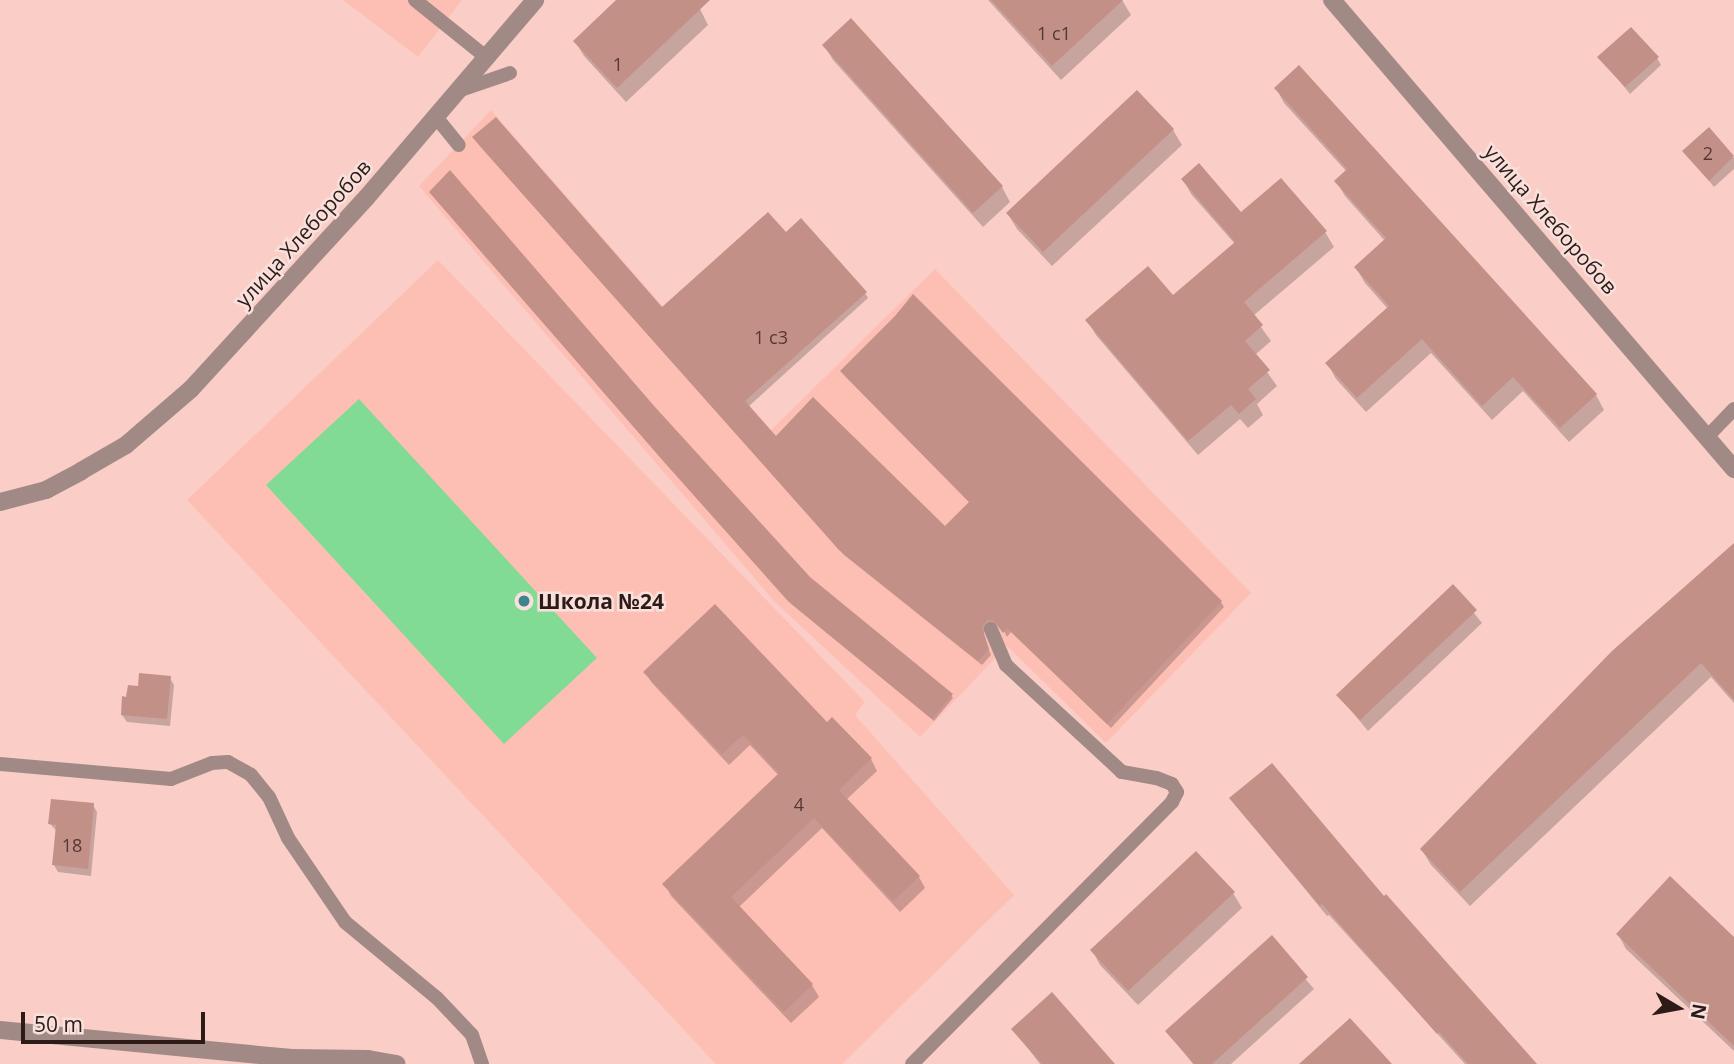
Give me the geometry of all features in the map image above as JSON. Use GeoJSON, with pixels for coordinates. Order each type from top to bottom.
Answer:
{"type":"FeatureCollection","features":[{"type":"Feature","properties":{"kind":"street","name":"улица Хлеборобов"},"geometry":{"type":"LineString","coordinates":[[0,502],[46,490],[126,445],[191,389],[358,207],[535,0]]}},
{"type":"Feature","properties":{"kind":"street","name":"улица Хлеборобов"},"geometry":{"type":"LineString","coordinates":[[1332,0],[1734,469]]}},
{"type":"Feature","properties":{"kind":"street"},"geometry":{"type":"LineString","coordinates":[[0,1030],[292,1058],[368,1059],[397,1064]]}},
{"type":"Feature","properties":{"kind":"lane"},"geometry":{"type":"LineString","coordinates":[[415,0],[486,57]]}},
{"type":"Feature","properties":{"kind":"lane"},"geometry":{"type":"LineString","coordinates":[[457,91],[510,73]]}},
{"type":"Feature","properties":{"kind":"lane"},"geometry":{"type":"LineString","coordinates":[[436,117],[459,145]]}},
{"type":"Feature","properties":{"kind":"lane"},"geometry":{"type":"LineString","coordinates":[[1707,437],[1734,410]]}},
{"type":"Feature","properties":{"kind":"lane"},"geometry":{"type":"LineString","coordinates":[[912,1064],[1172,802],[1177,792],[1172,784],[1156,778],[1122,772],[1006,665],[991,629]]}},
{"type":"Feature","properties":{"kind":"lane"},"geometry":{"type":"LineString","coordinates":[[0,764],[172,779],[212,763],[228,762],[251,775],[269,797],[288,838],[345,922],[437,998],[472,1035],[482,1064]]}},
{"type":"Feature","properties":{"kind":"shaded area"},"geometry":{"type":"Polygon","coordinates":[[[343,0],[462,0],[418,57],[343,0]]]}},
{"type":"Feature","properties":{"kind":"shaded area"},"geometry":{"type":"Polygon","coordinates":[[[491,110],[771,430],[935,269],[1251,593],[1106,743],[1007,646],[920,737],[774,601],[419,186],[491,110]]]}},
{"type":"Feature","properties":{"kind":"shaded area","name":"Школа №24"},"geometry":{"type":"Polygon","coordinates":[[[438,260],[865,702],[855,715],[1014,895],[842,1064],[716,1064],[187,500],[438,260]]]}},
{"type":"Feature","properties":{"kind":"green space"},"geometry":{"type":"Polygon","coordinates":[[[359,399],[597,658],[504,744],[266,485],[359,399]]]}},
{"type":"Feature","properties":{"kind":"building"},"geometry":{"type":"Polygon","coordinates":[[[616,0],[710,0],[617,88],[573,41],[616,0]]]}},
{"type":"Feature","properties":{"kind":"building"},"geometry":{"type":"Polygon","coordinates":[[[991,0],[1123,0],[1052,66],[991,0]]]}},
{"type":"Feature","properties":{"kind":"building"},"geometry":{"type":"Polygon","coordinates":[[[851,18],[1003,186],[973,213],[822,45],[851,18]]]}},
{"type":"Feature","properties":{"kind":"building"},"geometry":{"type":"Polygon","coordinates":[[[1631,27],[1659,57],[1625,87],[1597,57],[1631,27]]]}},
{"type":"Feature","properties":{"kind":"building"},"geometry":{"type":"Polygon","coordinates":[[[1299,65],[1597,394],[1560,428],[1513,377],[1482,406],[1422,339],[1357,398],[1325,363],[1389,306],[1354,267],[1386,238],[1334,181],[1347,169],[1274,88],[1299,65]]]}},
{"type":"Feature","properties":{"kind":"building"},"geometry":{"type":"Polygon","coordinates":[[[1137,90],[1174,129],[1043,252],[1006,213],[1137,90]]]}},
{"type":"Feature","properties":{"kind":"building"},"geometry":{"type":"Polygon","coordinates":[[[496,117],[662,307],[768,212],[786,232],[801,218],[867,292],[745,401],[776,436],[813,397],[945,526],[969,502],[840,371],[913,294],[1222,601],[1107,724],[1007,628],[1003,633],[993,620],[987,620],[982,627],[989,649],[978,661],[839,550],[472,137],[496,117]]]}},
{"type":"Feature","properties":{"kind":"building"},"geometry":{"type":"Polygon","coordinates":[[[1709,127],[1734,156],[1709,181],[1682,151],[1709,127]]]}},
{"type":"Feature","properties":{"kind":"building"},"geometry":{"type":"Polygon","coordinates":[[[1199,163],[1241,212],[1281,178],[1327,231],[1244,302],[1263,325],[1245,341],[1270,370],[1248,389],[1256,399],[1239,414],[1231,405],[1188,441],[1085,320],[1148,266],[1173,295],[1235,242],[1181,179],[1199,163]]]}},
{"type":"Feature","properties":{"kind":"building"},"geometry":{"type":"Polygon","coordinates":[[[450,170],[655,407],[810,577],[953,694],[932,719],[787,600],[664,462],[429,192],[450,170]]]}},
{"type":"Feature","properties":{"kind":"building"},"geometry":{"type":"Polygon","coordinates":[[[1734,543],[1734,700],[1701,663],[1460,892],[1420,849],[1612,651],[1734,543]]]}},
{"type":"Feature","properties":{"kind":"building"},"geometry":{"type":"Polygon","coordinates":[[[1453,584],[1477,610],[1360,720],[1336,695],[1453,584]]]}},
{"type":"Feature","properties":{"kind":"building"},"geometry":{"type":"Polygon","coordinates":[[[715,604],[827,722],[832,717],[872,758],[839,790],[920,876],[893,901],[814,818],[731,897],[813,984],[784,1012],[662,884],[779,773],[743,735],[722,754],[643,672],[715,604]]]}},
{"type":"Feature","properties":{"kind":"building"},"geometry":{"type":"Polygon","coordinates":[[[139,673],[171,676],[167,719],[121,715],[122,696],[126,697],[128,685],[138,686],[139,673]]]}},
{"type":"Feature","properties":{"kind":"building"},"geometry":{"type":"Polygon","coordinates":[[[1272,763],[1384,896],[1386,894],[1537,1064],[1468,1064],[1439,1032],[1437,1034],[1322,904],[1320,906],[1229,798],[1272,763]]]}},
{"type":"Feature","properties":{"kind":"building"},"geometry":{"type":"Polygon","coordinates":[[[51,799],[94,803],[88,869],[52,865],[56,825],[48,824],[51,799]]]}},
{"type":"Feature","properties":{"kind":"building"},"geometry":{"type":"Polygon","coordinates":[[[1196,851],[1235,892],[1128,991],[1090,950],[1196,851]]]}},
{"type":"Feature","properties":{"kind":"building"},"geometry":{"type":"Polygon","coordinates":[[[1670,876],[1734,937],[1734,1046],[1616,934],[1670,876]]]}},
{"type":"Feature","properties":{"kind":"building"},"geometry":{"type":"Polygon","coordinates":[[[1272,935],[1308,977],[1212,1064],[1194,1064],[1165,1031],[1272,935]]]}},
{"type":"Feature","properties":{"kind":"building"},"geometry":{"type":"Polygon","coordinates":[[[1052,992],[1115,1064],[1042,1064],[1011,1029],[1052,992]]]}},
{"type":"Feature","properties":{"kind":"building"},"geometry":{"type":"Polygon","coordinates":[[[1350,1018],[1392,1064],[1299,1064],[1350,1018]]]}},
{"type":"Feature","properties":{"kind":"place","name":"Школа №24"},"geometry":{"type":"Point","coordinates":[524,601]}}]}
